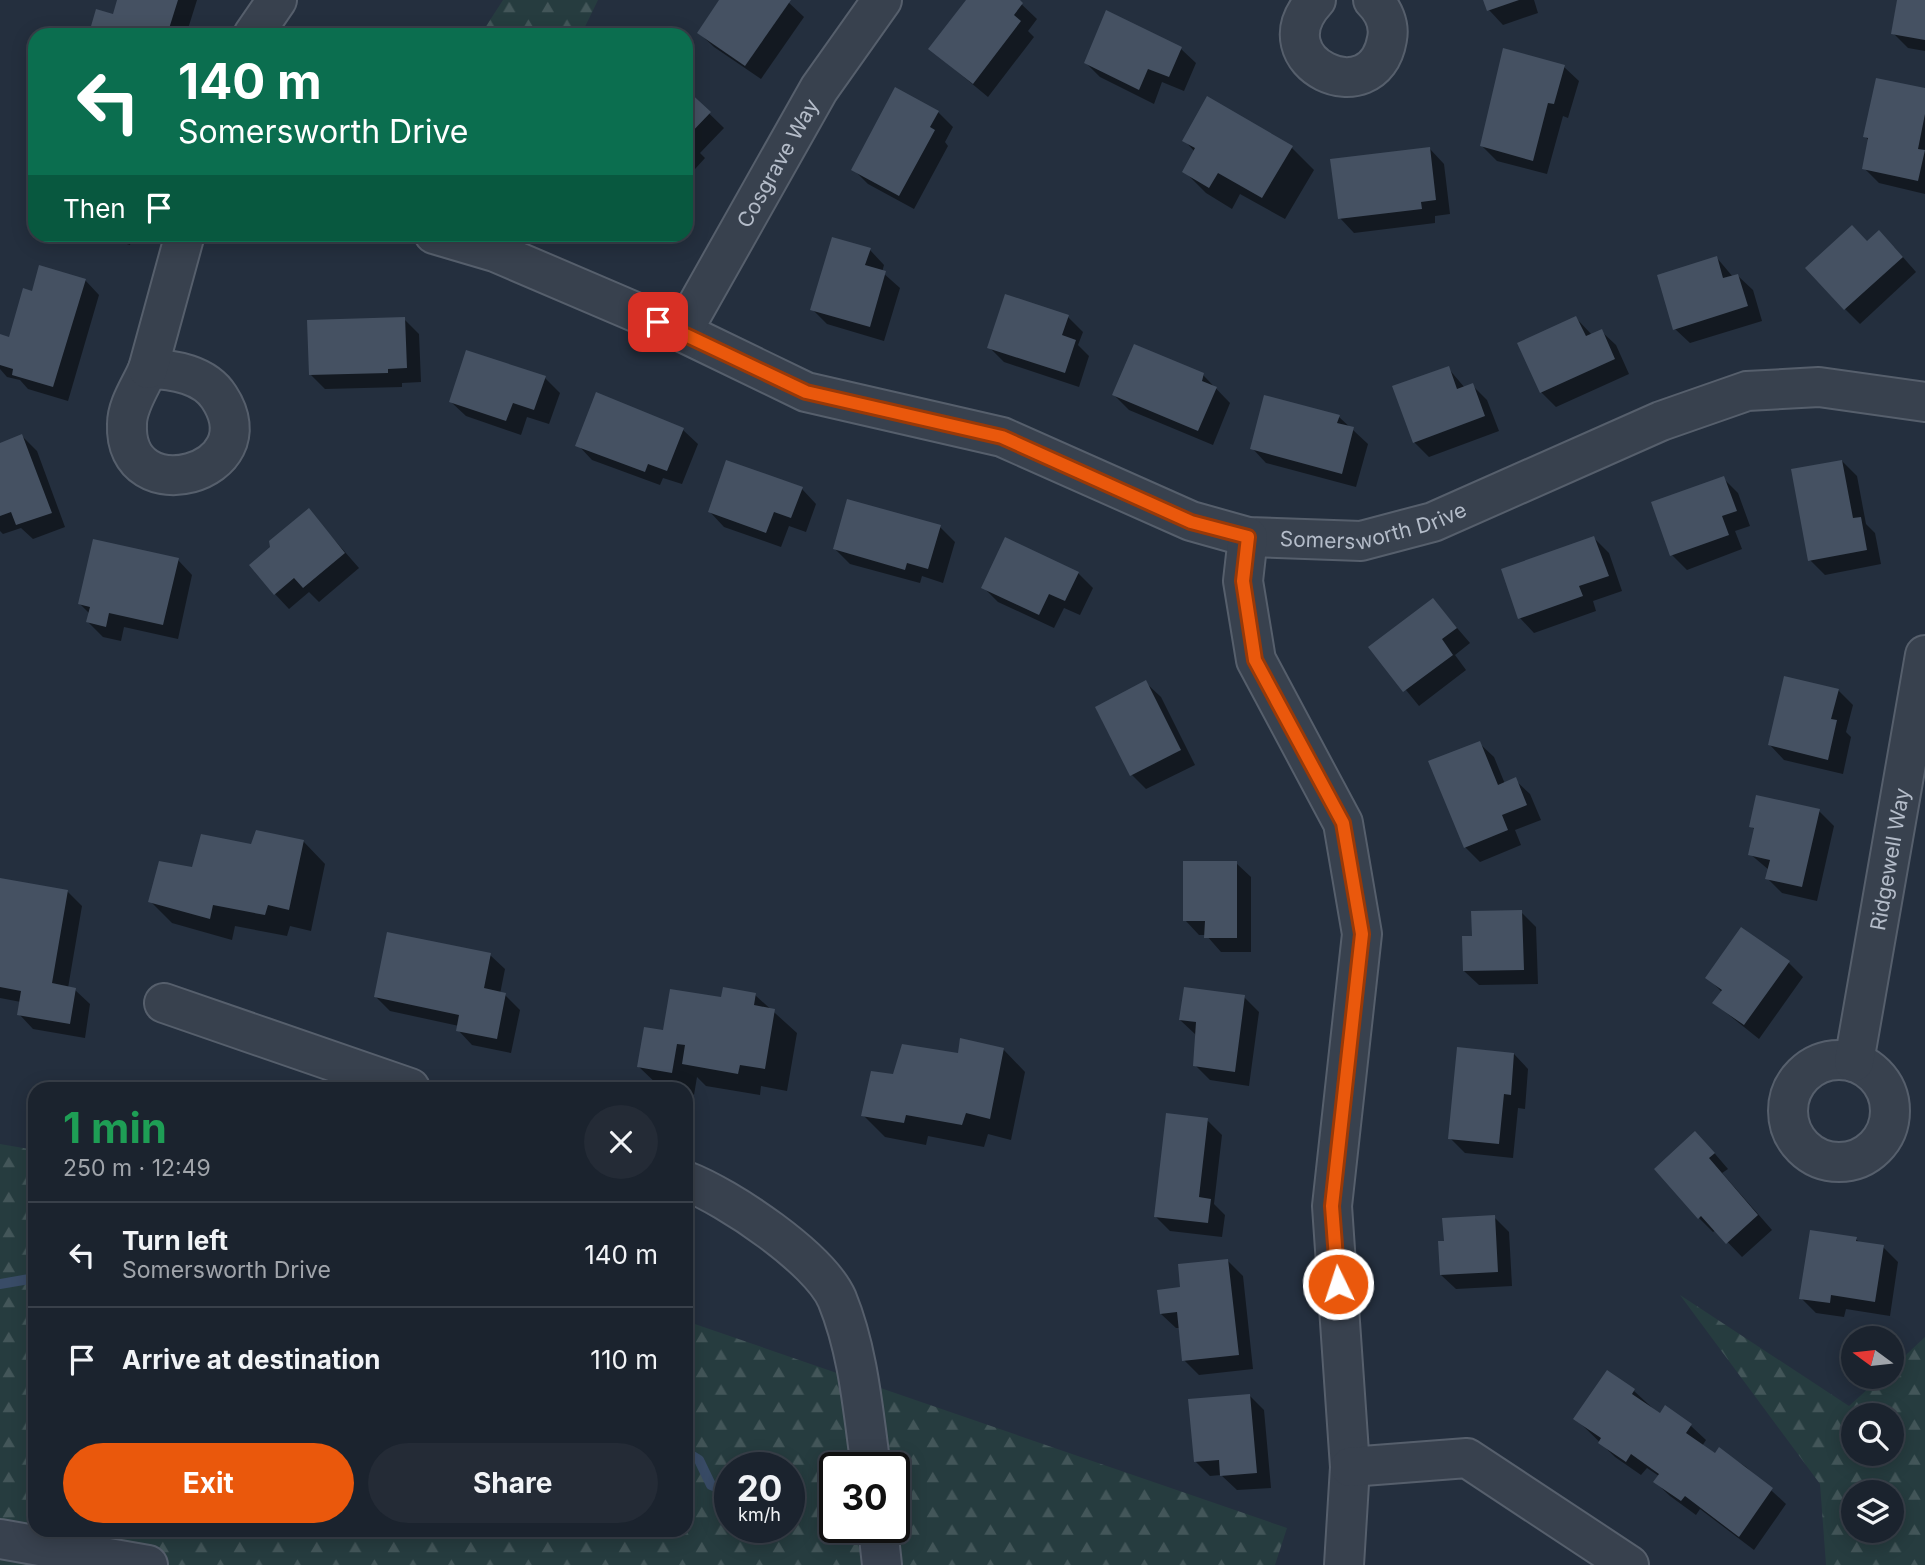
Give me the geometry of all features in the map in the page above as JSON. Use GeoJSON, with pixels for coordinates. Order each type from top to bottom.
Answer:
{"type":"FeatureCollection","features":[{"type":"Feature","properties":{"kind":"street"},"geometry":{"type":"LineString","coordinates":[[258,28],[277,0]]}},
{"type":"Feature","properties":{"kind":"street","name":"Cosgrave Way"},"geometry":{"type":"LineString","coordinates":[[682,332],[819,89],[882,0]]}},
{"type":"Feature","properties":{"kind":"street"},"geometry":{"type":"LineString","coordinates":[[1304,3],[1301,24],[1304,53],[1325,74],[1354,77],[1374,65],[1386,47],[1386,19],[1373,0]]}},
{"type":"Feature","properties":{"kind":"street"},"geometry":{"type":"LineString","coordinates":[[148,369],[183,242]]}},
{"type":"Feature","properties":{"kind":"street","name":"Somersworth Drive"},"geometry":{"type":"LineString","coordinates":[[461,242],[495,252],[682,332],[806,392],[1002,437],[1191,522],[1248,537],[1360,541],[1433,523],[1661,421],[1747,391],[1819,387],[1925,402]]}},
{"type":"Feature","properties":{"kind":"street"},"geometry":{"type":"LineString","coordinates":[[1248,537],[1243,581],[1255,660],[1343,823],[1362,934],[1332,1206],[1350,1467],[1344,1565]]}},
{"type":"Feature","properties":{"kind":"street","name":"Ridgewell Way"},"geometry":{"type":"LineString","coordinates":[[1854,1062],[1925,655]]}},
{"type":"Feature","properties":{"kind":"street"},"geometry":{"type":"LineString","coordinates":[[163,1003],[393,1082]]}},
{"type":"Feature","properties":{"kind":"street"},"geometry":{"type":"LineString","coordinates":[[693,1185],[749,1215],[797,1251],[836,1297],[855,1355],[869,1452]]}},
{"type":"Feature","properties":{"kind":"street"},"geometry":{"type":"LineString","coordinates":[[1350,1467],[1467,1458],[1629,1565]]}},
{"type":"Feature","properties":{"kind":"street"},"geometry":{"type":"LineString","coordinates":[[0,1539],[148,1565]]}},
{"type":"Feature","properties":{"kind":"street"},"geometry":{"type":"LineString","coordinates":[[880,1543],[882,1565]]}},
{"type":"Feature","properties":{"kind":"green space"},"geometry":{"type":"Polygon","coordinates":[[[503,0],[598,0],[584,28],[485,28],[503,0]]]}},
{"type":"Feature","properties":{"kind":"green space"},"geometry":{"type":"Polygon","coordinates":[[[0,1144],[28,1149],[28,1537],[693,1537],[693,1323],[1287,1528],[1275,1565],[0,1565],[0,1144]]]}},
{"type":"Feature","properties":{"kind":"green space"},"geometry":{"type":"Polygon","coordinates":[[[1680,1295],[1844,1403],[1841,1403],[1841,1466],[1904,1466],[1904,1403],[1852,1403],[1867,1390],[1904,1390],[1904,1357],[1925,1337],[1925,1565],[1826,1565],[1820,1484],[1680,1295]]]}},
{"type":"Feature","properties":{"kind":"building"},"geometry":{"type":"Polygon","coordinates":[[[117,0],[178,0],[169,28],[90,28],[96,9],[113,14],[117,0]]]}},
{"type":"Feature","properties":{"kind":"building"},"geometry":{"type":"Polygon","coordinates":[[[719,0],[791,0],[745,66],[697,33],[719,0]]]}},
{"type":"Feature","properties":{"kind":"building"},"geometry":{"type":"Polygon","coordinates":[[[966,0],[1020,0],[1023,3],[1014,15],[1021,21],[973,84],[928,49],[966,0]]]}},
{"type":"Feature","properties":{"kind":"building"},"geometry":{"type":"Polygon","coordinates":[[[1483,0],[1519,0],[1487,11],[1483,0]]]}},
{"type":"Feature","properties":{"kind":"building"},"geometry":{"type":"Polygon","coordinates":[[[1897,0],[1925,0],[1925,40],[1891,34],[1897,0]]]}},
{"type":"Feature","properties":{"kind":"building"},"geometry":{"type":"Polygon","coordinates":[[[1106,10],[1182,47],[1169,77],[1148,69],[1139,90],[1084,63],[1106,10]]]}},
{"type":"Feature","properties":{"kind":"building"},"geometry":{"type":"Polygon","coordinates":[[[1503,48],[1565,65],[1554,104],[1548,103],[1533,161],[1480,146],[1503,48]]]}},
{"type":"Feature","properties":{"kind":"building"},"geometry":{"type":"Polygon","coordinates":[[[1876,78],[1925,88],[1925,114],[1918,149],[1925,150],[1918,181],[1862,169],[1868,138],[1863,137],[1876,78]]]}},
{"type":"Feature","properties":{"kind":"building"},"geometry":{"type":"Polygon","coordinates":[[[895,87],[939,111],[930,127],[935,130],[899,196],[851,170],[895,87]]]}},
{"type":"Feature","properties":{"kind":"building"},"geometry":{"type":"Polygon","coordinates":[[[693,95],[711,112],[693,131],[693,95]]]}},
{"type":"Feature","properties":{"kind":"building"},"geometry":{"type":"Polygon","coordinates":[[[1207,96],[1293,146],[1262,198],[1218,173],[1209,188],[1182,172],[1195,148],[1182,141],[1207,96]]]}},
{"type":"Feature","properties":{"kind":"building"},"geometry":{"type":"Polygon","coordinates":[[[1430,147],[1436,200],[1421,202],[1422,209],[1338,219],[1330,159],[1430,147]]]}},
{"type":"Feature","properties":{"kind":"building"},"geometry":{"type":"Polygon","coordinates":[[[1852,225],[1867,241],[1879,230],[1903,257],[1844,310],[1805,268],[1852,225]]]}},
{"type":"Feature","properties":{"kind":"building"},"geometry":{"type":"Polygon","coordinates":[[[832,237],[871,248],[865,265],[886,271],[870,327],[810,310],[832,237]]]}},
{"type":"Feature","properties":{"kind":"building"},"geometry":{"type":"Polygon","coordinates":[[[1717,256],[1723,278],[1738,274],[1748,306],[1673,330],[1657,275],[1717,256]]]}},
{"type":"Feature","properties":{"kind":"building"},"geometry":{"type":"Polygon","coordinates":[[[39,265],[86,279],[53,387],[12,375],[13,369],[0,365],[0,334],[9,337],[23,288],[32,291],[39,265]]]}},
{"type":"Feature","properties":{"kind":"building"},"geometry":{"type":"Polygon","coordinates":[[[1005,294],[1069,315],[1062,335],[1076,340],[1065,373],[987,348],[1005,294]]]}},
{"type":"Feature","properties":{"kind":"building"},"geometry":{"type":"Polygon","coordinates":[[[1576,316],[1586,336],[1602,329],[1615,359],[1540,393],[1517,343],[1576,316]]]}},
{"type":"Feature","properties":{"kind":"building"},"geometry":{"type":"Polygon","coordinates":[[[405,317],[407,368],[388,369],[388,373],[309,375],[307,320],[405,317]]]}},
{"type":"Feature","properties":{"kind":"building"},"geometry":{"type":"Polygon","coordinates":[[[1134,344],[1204,373],[1202,381],[1217,387],[1198,431],[1112,395],[1134,344]]]}},
{"type":"Feature","properties":{"kind":"building"},"geometry":{"type":"Polygon","coordinates":[[[466,350],[546,376],[534,410],[513,403],[506,421],[449,402],[466,350]]]}},
{"type":"Feature","properties":{"kind":"building"},"geometry":{"type":"Polygon","coordinates":[[[1449,366],[1457,389],[1473,383],[1485,416],[1413,443],[1392,386],[1449,366]]]}},
{"type":"Feature","properties":{"kind":"building"},"geometry":{"type":"Polygon","coordinates":[[[596,392],[684,428],[667,471],[648,464],[645,472],[575,446],[596,392]]]}},
{"type":"Feature","properties":{"kind":"building"},"geometry":{"type":"Polygon","coordinates":[[[1264,395],[1340,415],[1337,423],[1354,427],[1342,474],[1250,449],[1264,395]]]}},
{"type":"Feature","properties":{"kind":"building"},"geometry":{"type":"Polygon","coordinates":[[[22,434],[52,513],[16,525],[11,512],[0,516],[0,443],[22,434]]]}},
{"type":"Feature","properties":{"kind":"building"},"geometry":{"type":"Polygon","coordinates":[[[726,460],[803,487],[791,518],[774,512],[766,533],[708,512],[726,460]]]}},
{"type":"Feature","properties":{"kind":"building"},"geometry":{"type":"Polygon","coordinates":[[[1842,460],[1853,518],[1861,517],[1867,550],[1808,561],[1791,469],[1842,460]]]}},
{"type":"Feature","properties":{"kind":"building"},"geometry":{"type":"Polygon","coordinates":[[[1724,476],[1737,511],[1722,516],[1729,535],[1670,556],[1651,502],[1724,476]]]}},
{"type":"Feature","properties":{"kind":"building"},"geometry":{"type":"Polygon","coordinates":[[[847,499],[941,525],[928,569],[907,563],[905,570],[833,549],[847,499]]]}},
{"type":"Feature","properties":{"kind":"building"},"geometry":{"type":"Polygon","coordinates":[[[309,508],[345,553],[303,588],[294,578],[274,595],[249,565],[270,547],[269,541],[309,508]]]}},
{"type":"Feature","properties":{"kind":"building"},"geometry":{"type":"Polygon","coordinates":[[[1594,536],[1609,576],[1579,586],[1583,596],[1518,619],[1501,569],[1594,536]]]}},
{"type":"Feature","properties":{"kind":"building"},"geometry":{"type":"Polygon","coordinates":[[[1005,537],[1079,572],[1065,601],[1049,594],[1039,615],[981,588],[1005,537]]]}},
{"type":"Feature","properties":{"kind":"building"},"geometry":{"type":"Polygon","coordinates":[[[93,539],[179,558],[163,625],[109,613],[106,627],[86,622],[90,607],[78,604],[93,539]]]}},
{"type":"Feature","properties":{"kind":"building"},"geometry":{"type":"Polygon","coordinates":[[[1433,598],[1457,628],[1442,639],[1453,655],[1403,692],[1368,647],[1433,598]]]}},
{"type":"Feature","properties":{"kind":"building"},"geometry":{"type":"Polygon","coordinates":[[[1784,676],[1839,689],[1831,719],[1837,720],[1828,760],[1768,745],[1784,676]]]}},
{"type":"Feature","properties":{"kind":"building"},"geometry":{"type":"Polygon","coordinates":[[[1146,680],[1181,750],[1130,776],[1095,707],[1146,680]]]}},
{"type":"Feature","properties":{"kind":"building"},"geometry":{"type":"Polygon","coordinates":[[[1480,741],[1498,785],[1516,777],[1527,805],[1502,815],[1508,830],[1464,848],[1428,761],[1480,741]]]}},
{"type":"Feature","properties":{"kind":"building"},"geometry":{"type":"Polygon","coordinates":[[[1756,795],[1820,809],[1802,887],[1765,879],[1770,860],[1748,855],[1754,828],[1749,827],[1756,795]]]}},
{"type":"Feature","properties":{"kind":"building"},"geometry":{"type":"Polygon","coordinates":[[[256,830],[304,840],[289,910],[268,905],[265,915],[213,905],[210,919],[148,902],[159,861],[192,867],[201,834],[251,844],[256,830]]]}},
{"type":"Feature","properties":{"kind":"building"},"geometry":{"type":"Polygon","coordinates":[[[1183,861],[1237,861],[1237,938],[1204,938],[1205,921],[1183,921],[1183,861]]]}},
{"type":"Feature","properties":{"kind":"building"},"geometry":{"type":"Polygon","coordinates":[[[0,878],[68,890],[52,983],[76,988],[70,1024],[17,1015],[21,991],[0,987],[0,878]]]}},
{"type":"Feature","properties":{"kind":"building"},"geometry":{"type":"Polygon","coordinates":[[[1522,910],[1524,970],[1463,971],[1462,936],[1472,936],[1471,911],[1522,910]]]}},
{"type":"Feature","properties":{"kind":"building"},"geometry":{"type":"Polygon","coordinates":[[[1741,927],[1790,961],[1744,1025],[1712,1003],[1722,990],[1705,978],[1741,927]]]}},
{"type":"Feature","properties":{"kind":"building"},"geometry":{"type":"Polygon","coordinates":[[[387,932],[491,953],[484,988],[506,993],[497,1039],[456,1031],[459,1015],[374,997],[387,932]]]}},
{"type":"Feature","properties":{"kind":"building"},"geometry":{"type":"Polygon","coordinates":[[[723,987],[756,993],[754,1005],[775,1009],[765,1069],[740,1065],[738,1074],[682,1064],[685,1045],[677,1044],[672,1073],[637,1067],[644,1027],[663,1030],[670,989],[721,997],[723,987]]]}},
{"type":"Feature","properties":{"kind":"building"},"geometry":{"type":"Polygon","coordinates":[[[1184,987],[1245,995],[1235,1072],[1193,1066],[1196,1022],[1179,1020],[1184,987]]]}},
{"type":"Feature","properties":{"kind":"building"},"geometry":{"type":"Polygon","coordinates":[[[960,1038],[1004,1048],[990,1119],[966,1113],[962,1125],[906,1115],[904,1123],[861,1116],[871,1071],[893,1074],[902,1044],[958,1053],[960,1038]]]}},
{"type":"Feature","properties":{"kind":"building"},"geometry":{"type":"Polygon","coordinates":[[[1457,1047],[1514,1053],[1511,1095],[1504,1094],[1499,1144],[1448,1139],[1457,1047]]]}},
{"type":"Feature","properties":{"kind":"building"},"geometry":{"type":"Polygon","coordinates":[[[1166,1113],[1208,1118],[1199,1197],[1211,1199],[1208,1223],[1154,1217],[1166,1113]]]}},
{"type":"Feature","properties":{"kind":"building"},"geometry":{"type":"Polygon","coordinates":[[[1695,1131],[1715,1153],[1709,1158],[1758,1215],[1726,1244],[1701,1216],[1698,1219],[1654,1169],[1695,1131]]]}},
{"type":"Feature","properties":{"kind":"building"},"geometry":{"type":"Polygon","coordinates":[[[1495,1215],[1498,1272],[1440,1275],[1438,1241],[1444,1241],[1442,1218],[1495,1215]]]}},
{"type":"Feature","properties":{"kind":"building"},"geometry":{"type":"Polygon","coordinates":[[[1810,1230],[1857,1237],[1856,1241],[1884,1245],[1875,1302],[1831,1295],[1830,1303],[1799,1299],[1810,1230]]]}},
{"type":"Feature","properties":{"kind":"building"},"geometry":{"type":"Polygon","coordinates":[[[1228,1259],[1239,1355],[1182,1361],[1177,1312],[1160,1314],[1157,1290],[1180,1287],[1178,1264],[1228,1259]]]}},
{"type":"Feature","properties":{"kind":"building"},"geometry":{"type":"Polygon","coordinates":[[[1607,1370],[1635,1389],[1632,1394],[1660,1413],[1665,1405],[1692,1424],[1686,1433],[1715,1453],[1719,1447],[1773,1488],[1739,1537],[1685,1496],[1681,1501],[1653,1482],[1659,1474],[1631,1454],[1626,1462],[1598,1443],[1601,1438],[1573,1419],[1607,1370]]]}},
{"type":"Feature","properties":{"kind":"building"},"geometry":{"type":"Polygon","coordinates":[[[1250,1394],[1257,1473],[1220,1476],[1219,1460],[1194,1462],[1188,1399],[1250,1394]]]}},
{"type":"Feature","properties":{"kind":"waterway"},"geometry":{"type":"LineString","coordinates":[[0,1284],[28,1279]]}},
{"type":"Feature","properties":{"kind":"waterway"},"geometry":{"type":"LineString","coordinates":[[693,1456],[699,1460],[714,1486]]}},
{"type":"Feature","properties":{"kind":"route"},"geometry":{"type":"LineString","coordinates":[[658,322],[806,392],[1002,437],[1191,522],[1248,537],[1243,581],[1255,660],[1343,823],[1362,934],[1332,1206],[1338,1284]]}}]}
